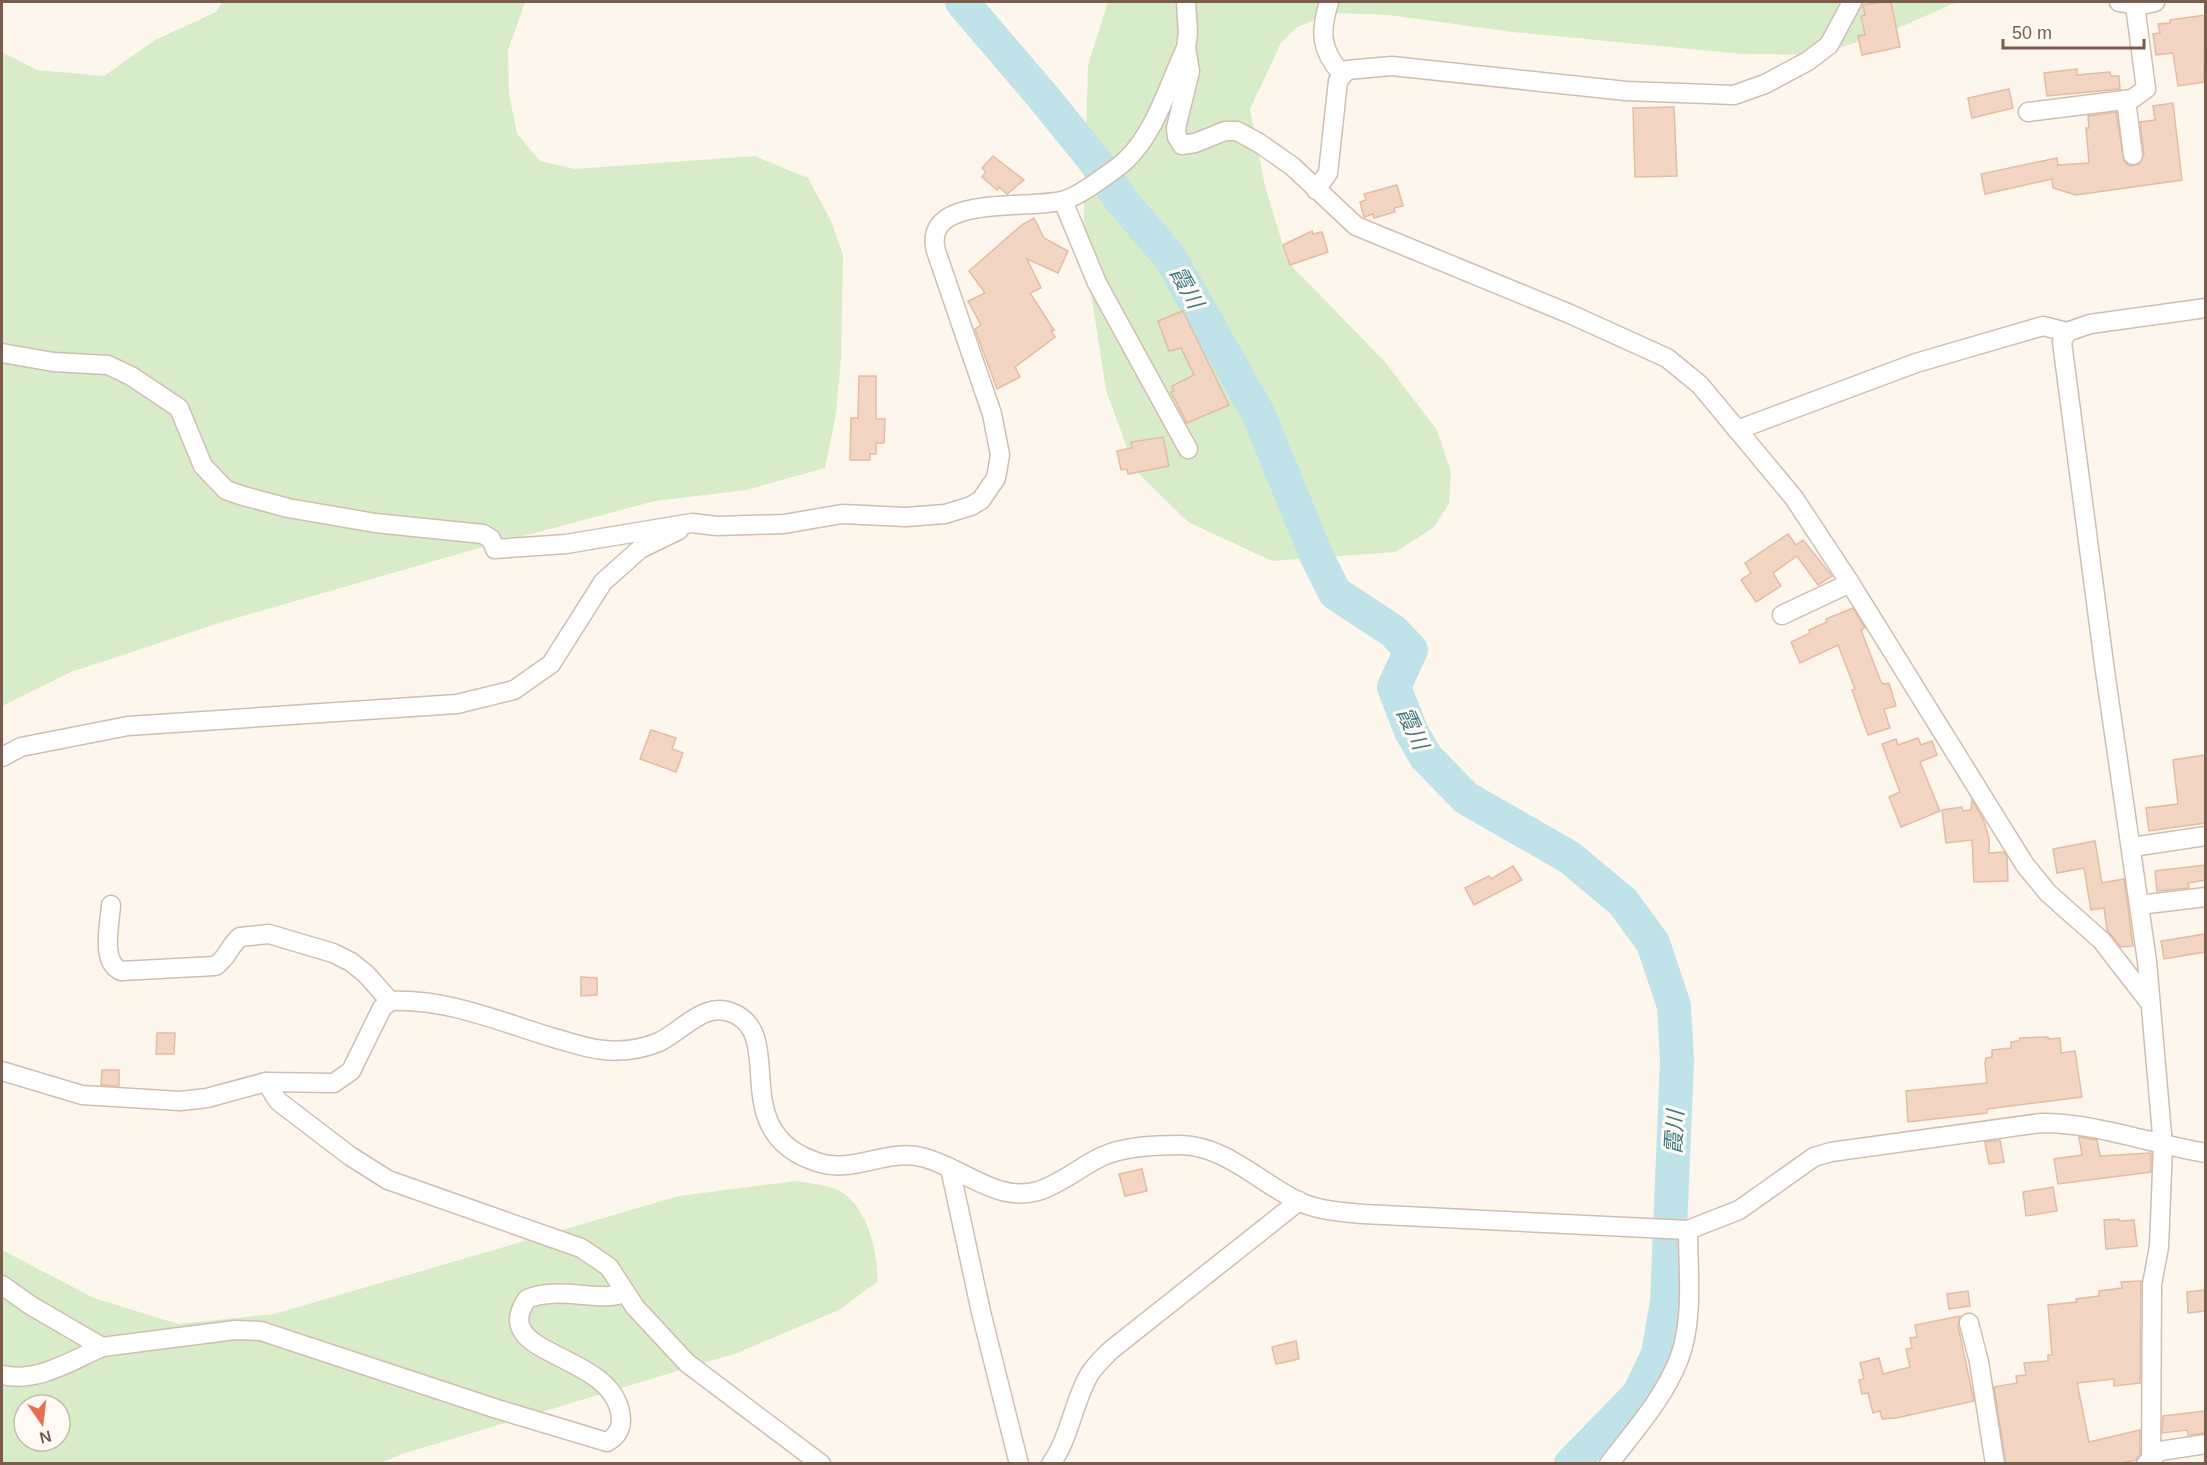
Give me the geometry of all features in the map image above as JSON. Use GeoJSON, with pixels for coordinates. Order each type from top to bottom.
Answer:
{"type":"FeatureCollection","features":[{"type":"Feature","properties":{"kind":"street"},"geometry":{"type":"LineString","coordinates":[[1186,2],[1188,33],[1186,48],[1190,71],[1176,128],[1182,145],[1195,143],[1225,131],[1237,131],[1292,166],[1356,226],[1570,314],[1667,358],[1700,385],[1794,498],[1850,583],[2025,865],[2048,894],[2102,941],[2150,1003]]}},
{"type":"Feature","properties":{"kind":"street"},"geometry":{"type":"LineString","coordinates":[[1329,2],[1321,27],[1328,53],[1342,74]]}},
{"type":"Feature","properties":{"kind":"street"},"geometry":{"type":"LineString","coordinates":[[1316,190],[1328,172],[1338,81],[1347,70],[1363,66],[1392,66],[1626,91],[1734,95],[1765,84],[1808,61],[1829,45],[1852,2]]}},
{"type":"Feature","properties":{"kind":"street"},"geometry":{"type":"LineString","coordinates":[[2028,112],[2132,99],[2146,89],[2127,3],[2155,2]]}},
{"type":"Feature","properties":{"kind":"street"},"geometry":{"type":"LineString","coordinates":[[2,353],[53,362],[108,365],[132,376],[179,408],[203,466],[226,490],[288,508],[375,523],[483,534],[490,539],[495,549],[566,544],[692,523],[717,526],[784,524],[842,514],[916,516],[960,510],[981,500],[996,478],[1000,455],[992,414],[936,251],[933,240],[935,230],[947,217],[971,209],[1063,201],[1114,170],[1127,159],[1146,133],[1186,48]]}},
{"type":"Feature","properties":{"kind":"street"},"geometry":{"type":"LineString","coordinates":[[2126,100],[2133,155]]}},
{"type":"Feature","properties":{"kind":"street"},"geometry":{"type":"LineString","coordinates":[[1063,201],[1096,283],[1188,449]]}},
{"type":"Feature","properties":{"kind":"street"},"geometry":{"type":"LineString","coordinates":[[1737,430],[1916,363],[2043,326],[2067,332],[2090,324],[2205,308]]}},
{"type":"Feature","properties":{"kind":"street"},"geometry":{"type":"LineString","coordinates":[[2067,332],[2062,342],[2071,421],[2132,847],[2150,1003],[2163,1146],[2159,1247],[2152,1284],[2149,1462]]}},
{"type":"Feature","properties":{"kind":"street"},"geometry":{"type":"LineString","coordinates":[[2,757],[21,747],[108,729],[457,704],[514,690],[551,664],[603,582],[640,549],[692,523]]}},
{"type":"Feature","properties":{"kind":"street"},"geometry":{"type":"LineString","coordinates":[[1782,615],[1850,583]]}},
{"type":"Feature","properties":{"kind":"street"},"geometry":{"type":"LineString","coordinates":[[2132,847],[2205,836]]}},
{"type":"Feature","properties":{"kind":"street"},"geometry":{"type":"LineString","coordinates":[[2139,905],[2205,897]]}},
{"type":"Feature","properties":{"kind":"street"},"geometry":{"type":"LineString","coordinates":[[111,905],[109,959],[114,968],[121,971],[214,966],[227,957],[231,947],[240,937],[269,934],[351,962],[390,1000],[433,1002],[603,1050],[643,1048],[662,1040],[693,1018],[707,1012],[735,1014],[749,1026],[755,1037],[762,1104],[775,1135],[800,1156],[827,1165],[849,1164],[905,1155],[920,1156],[1003,1191],[1022,1193],[1038,1191],[1104,1156],[1127,1149],[1183,1145],[1213,1152],[1254,1173],[1299,1201],[1317,1208],[1363,1214],[1684,1230],[1740,1210],[1814,1157],[1832,1152],[2042,1123],[2068,1123],[2109,1130],[2163,1146],[2205,1153]]}},
{"type":"Feature","properties":{"kind":"street"},"geometry":{"type":"LineString","coordinates":[[2,1071],[82,1095],[180,1101],[207,1098],[266,1082],[334,1083],[344,1078],[356,1061],[382,1008],[390,1000]]}},
{"type":"Feature","properties":{"kind":"street"},"geometry":{"type":"LineString","coordinates":[[266,1082],[278,1101],[374,1172],[417,1191],[581,1248],[609,1267],[635,1307],[687,1363],[820,1464]]}},
{"type":"Feature","properties":{"kind":"street"},"geometry":{"type":"LineString","coordinates":[[950,1168],[981,1312],[1019,1464]]}},
{"type":"Feature","properties":{"kind":"street"},"geometry":{"type":"LineString","coordinates":[[1051,1464],[1060,1451],[1089,1376],[1097,1364],[1111,1350],[1299,1201]]}},
{"type":"Feature","properties":{"kind":"street"},"geometry":{"type":"LineString","coordinates":[[1609,1464],[1660,1396],[1680,1358],[1686,1323],[1684,1230]]}},
{"type":"Feature","properties":{"kind":"street"},"geometry":{"type":"LineString","coordinates":[[2,1285],[30,1305],[102,1347]]}},
{"type":"Feature","properties":{"kind":"street"},"geometry":{"type":"LineString","coordinates":[[2,1375],[15,1378],[33,1376],[102,1347],[235,1330],[261,1331],[497,1409],[608,1442],[615,1438],[621,1426],[615,1395],[590,1371],[529,1341],[520,1326],[519,1315],[527,1299],[546,1293],[612,1296],[625,1292]]}},
{"type":"Feature","properties":{"kind":"street"},"geometry":{"type":"LineString","coordinates":[[1969,1323],[1979,1362],[1995,1464]]}},
{"type":"Feature","properties":{"kind":"street"},"geometry":{"type":"LineString","coordinates":[[2149,1462],[2160,1451],[2205,1444]]}},
{"type":"Feature","properties":{"kind":"green space"},"geometry":{"type":"Polygon","coordinates":[[[222,2],[525,2],[508,50],[509,93],[517,134],[540,161],[575,169],[755,156],[808,178],[831,221],[843,255],[841,358],[836,414],[825,468],[746,490],[655,501],[472,550],[219,623],[71,672],[2,706],[2,52],[37,70],[104,76],[155,40],[216,12],[222,2]]]}},
{"type":"Feature","properties":{"kind":"green space"},"geometry":{"type":"Polygon","coordinates":[[[1108,2],[1957,2],[1896,29],[1818,55],[1742,54],[1513,32],[1389,15],[1333,13],[1297,27],[1281,43],[1250,109],[1265,186],[1288,262],[1385,362],[1437,430],[1451,472],[1449,504],[1433,528],[1395,552],[1272,561],[1188,522],[1135,470],[1106,390],[1083,241],[1088,65],[1108,2]]]}},
{"type":"Feature","properties":{"kind":"green space"},"geometry":{"type":"Polygon","coordinates":[[[796,1181],[833,1188],[848,1197],[864,1218],[876,1258],[877,1282],[839,1310],[737,1353],[402,1454],[381,1463],[2,1464],[2,1250],[94,1298],[178,1324],[274,1314],[679,1196],[796,1181]]]}},
{"type":"Feature","properties":{"kind":"building"},"geometry":{"type":"Polygon","coordinates":[[[1891,2],[1900,47],[1862,55],[1858,36],[1865,35],[1861,16],[1865,15],[1863,5],[1891,2]]]}},
{"type":"Feature","properties":{"kind":"building"},"geometry":{"type":"Polygon","coordinates":[[[2205,15],[2204,82],[2178,86],[2173,53],[2156,55],[2153,34],[2160,33],[2158,24],[2205,15]]]}},
{"type":"Feature","properties":{"kind":"building"},"geometry":{"type":"Polygon","coordinates":[[[2077,69],[2077,75],[2110,72],[2111,76],[2119,76],[2120,89],[2047,96],[2044,73],[2077,69]]]}},
{"type":"Feature","properties":{"kind":"building"},"geometry":{"type":"Polygon","coordinates":[[[2009,89],[2013,108],[1972,118],[1968,98],[2009,89]]]}},
{"type":"Feature","properties":{"kind":"building"},"geometry":{"type":"Polygon","coordinates":[[[2173,103],[2182,180],[2076,195],[2053,188],[2052,179],[1985,194],[1981,174],[2057,158],[2058,165],[2089,163],[2086,128],[2089,128],[2088,116],[2116,112],[2124,161],[2129,166],[2139,164],[2144,154],[2140,122],[2155,120],[2153,106],[2173,103]]]}},
{"type":"Feature","properties":{"kind":"building"},"geometry":{"type":"Polygon","coordinates":[[[1674,107],[1677,176],[1635,177],[1633,108],[1674,107]]]}},
{"type":"Feature","properties":{"kind":"building"},"geometry":{"type":"Polygon","coordinates":[[[993,156],[1024,180],[1007,194],[999,187],[997,190],[982,177],[986,172],[982,168],[993,156]]]}},
{"type":"Feature","properties":{"kind":"building"},"geometry":{"type":"Polygon","coordinates":[[[1397,185],[1403,206],[1394,208],[1395,212],[1374,218],[1373,214],[1364,217],[1360,202],[1366,200],[1364,194],[1397,185]]]}},
{"type":"Feature","properties":{"kind":"building"},"geometry":{"type":"Polygon","coordinates":[[[1034,218],[1044,238],[1068,251],[1058,273],[1027,259],[1041,288],[1030,293],[1054,330],[1051,331],[1055,337],[1015,367],[1020,377],[997,389],[975,329],[981,325],[968,301],[985,293],[969,271],[1023,224],[1034,218]]]}},
{"type":"Feature","properties":{"kind":"building"},"geometry":{"type":"Polygon","coordinates":[[[1312,231],[1313,234],[1322,232],[1328,252],[1290,265],[1283,245],[1312,231]]]}},
{"type":"Feature","properties":{"kind":"building"},"geometry":{"type":"Polygon","coordinates":[[[1183,311],[1229,405],[1187,423],[1171,392],[1174,391],[1172,386],[1194,375],[1181,348],[1169,351],[1158,321],[1183,311]]]}},
{"type":"Feature","properties":{"kind":"building"},"geometry":{"type":"Polygon","coordinates":[[[859,376],[876,376],[876,419],[885,419],[884,443],[876,443],[876,454],[870,454],[870,460],[850,460],[851,418],[858,418],[859,376]]]}},
{"type":"Feature","properties":{"kind":"building"},"geometry":{"type":"Polygon","coordinates":[[[1163,437],[1169,466],[1128,474],[1127,469],[1121,470],[1117,451],[1132,448],[1131,442],[1163,437]]]}},
{"type":"Feature","properties":{"kind":"building"},"geometry":{"type":"Polygon","coordinates":[[[1788,534],[1796,545],[1803,540],[1832,576],[1818,585],[1797,556],[1773,573],[1781,586],[1756,602],[1741,580],[1751,573],[1745,563],[1788,534]]]}},
{"type":"Feature","properties":{"kind":"building"},"geometry":{"type":"Polygon","coordinates":[[[1853,608],[1865,628],[1861,630],[1881,682],[1889,683],[1896,706],[1884,709],[1890,728],[1868,735],[1852,690],[1855,689],[1838,645],[1800,663],[1791,642],[1827,622],[1826,619],[1853,608]]]}},
{"type":"Feature","properties":{"kind":"building"},"geometry":{"type":"Polygon","coordinates":[[[651,730],[676,738],[672,749],[683,753],[676,772],[640,759],[651,730]]]}},
{"type":"Feature","properties":{"kind":"building"},"geometry":{"type":"Polygon","coordinates":[[[1918,738],[1921,745],[1932,741],[1937,755],[1920,762],[1940,811],[1901,827],[1889,797],[1900,792],[1882,744],[1896,739],[1898,745],[1918,738]]]}},
{"type":"Feature","properties":{"kind":"building"},"geometry":{"type":"Polygon","coordinates":[[[2205,755],[2205,823],[2149,831],[2146,808],[2178,804],[2173,760],[2205,755]]]}},
{"type":"Feature","properties":{"kind":"building"},"geometry":{"type":"Polygon","coordinates":[[[1972,800],[1984,821],[1989,838],[1989,853],[2004,852],[2007,857],[2008,881],[1974,882],[1972,840],[1946,843],[1942,810],[1962,807],[1963,811],[1971,810],[1972,800]]]}},
{"type":"Feature","properties":{"kind":"building"},"geometry":{"type":"Polygon","coordinates":[[[2095,841],[2102,883],[2124,879],[2133,946],[2121,947],[2107,930],[2104,908],[2091,910],[2084,868],[2057,873],[2053,849],[2095,841]]]}},
{"type":"Feature","properties":{"kind":"building"},"geometry":{"type":"Polygon","coordinates":[[[2205,865],[2205,880],[2188,883],[2189,888],[2157,891],[2155,871],[2205,865]]]}},
{"type":"Feature","properties":{"kind":"building"},"geometry":{"type":"Polygon","coordinates":[[[1513,866],[1522,880],[1474,905],[1465,888],[1489,876],[1491,879],[1513,866]]]}},
{"type":"Feature","properties":{"kind":"building"},"geometry":{"type":"Polygon","coordinates":[[[2205,934],[2205,952],[2164,959],[2161,941],[2205,934]]]}},
{"type":"Feature","properties":{"kind":"building"},"geometry":{"type":"Polygon","coordinates":[[[581,977],[597,978],[597,995],[581,996],[581,977]]]}},
{"type":"Feature","properties":{"kind":"building"},"geometry":{"type":"Polygon","coordinates":[[[157,1033],[175,1033],[174,1054],[156,1054],[157,1033]]]}},
{"type":"Feature","properties":{"kind":"building"},"geometry":{"type":"Polygon","coordinates":[[[2048,1037],[2048,1039],[2060,1038],[2061,1053],[2075,1051],[2082,1097],[1987,1109],[1987,1113],[1908,1122],[1906,1091],[1987,1083],[1985,1063],[1986,1058],[1992,1057],[1992,1050],[2011,1048],[2011,1042],[2019,1041],[2020,1038],[2048,1037]]]}},
{"type":"Feature","properties":{"kind":"building"},"geometry":{"type":"Polygon","coordinates":[[[102,1070],[119,1070],[119,1086],[101,1085],[102,1070]]]}},
{"type":"Feature","properties":{"kind":"building"},"geometry":{"type":"Polygon","coordinates":[[[2079,1137],[2097,1140],[2100,1156],[2151,1153],[2151,1172],[2058,1184],[2054,1159],[2082,1155],[2079,1137]]]}},
{"type":"Feature","properties":{"kind":"building"},"geometry":{"type":"Polygon","coordinates":[[[2000,1140],[2004,1162],[1989,1164],[1985,1142],[2000,1140]]]}},
{"type":"Feature","properties":{"kind":"building"},"geometry":{"type":"Polygon","coordinates":[[[1142,1169],[1147,1191],[1125,1196],[1119,1174],[1142,1169]]]}},
{"type":"Feature","properties":{"kind":"building"},"geometry":{"type":"Polygon","coordinates":[[[2053,1187],[2057,1211],[2026,1216],[2023,1192],[2053,1187]]]}},
{"type":"Feature","properties":{"kind":"building"},"geometry":{"type":"Polygon","coordinates":[[[2119,1219],[2119,1221],[2134,1220],[2137,1246],[2106,1249],[2104,1220],[2119,1219]]]}},
{"type":"Feature","properties":{"kind":"building"},"geometry":{"type":"Polygon","coordinates":[[[2141,1281],[2140,1383],[2114,1386],[2114,1379],[2077,1383],[2089,1442],[2140,1430],[2140,1454],[2136,1460],[2116,1464],[2006,1464],[1994,1387],[2017,1383],[2016,1376],[2026,1375],[2024,1363],[2048,1361],[2048,1355],[2052,1355],[2048,1305],[2077,1302],[2076,1299],[2099,1296],[2099,1291],[2122,1288],[2121,1282],[2141,1281]]]}},
{"type":"Feature","properties":{"kind":"building"},"geometry":{"type":"Polygon","coordinates":[[[2205,1290],[2205,1311],[2188,1313],[2187,1292],[2205,1290]]]}},
{"type":"Feature","properties":{"kind":"building"},"geometry":{"type":"Polygon","coordinates":[[[1968,1291],[1970,1306],[1949,1309],[1947,1294],[1968,1291]]]}},
{"type":"Feature","properties":{"kind":"building"},"geometry":{"type":"Polygon","coordinates":[[[1960,1316],[1958,1326],[1974,1401],[1896,1418],[1882,1419],[1880,1411],[1873,1413],[1868,1393],[1862,1394],[1859,1380],[1864,1379],[1860,1363],[1879,1358],[1883,1374],[1910,1367],[1906,1349],[1912,1348],[1910,1338],[1917,1337],[1915,1325],[1960,1316]]]}},
{"type":"Feature","properties":{"kind":"building"},"geometry":{"type":"Polygon","coordinates":[[[1296,1341],[1299,1359],[1276,1364],[1272,1347],[1296,1341]]]}},
{"type":"Feature","properties":{"kind":"building"},"geometry":{"type":"Polygon","coordinates":[[[2205,1411],[2205,1433],[2188,1435],[2187,1430],[2162,1433],[2163,1416],[2205,1411]]]}},
{"type":"Feature","properties":{"kind":"waterway","name":"霞川"},"geometry":{"type":"LineString","coordinates":[[962,2],[1044,98],[1094,160],[1121,200],[1169,256],[1259,415],[1316,555],[1335,593],[1393,631],[1411,650],[1394,687],[1411,731],[1426,757],[1466,798],[1569,857],[1623,902],[1653,943],[1674,1006],[1677,1061],[1667,1302],[1658,1354],[1639,1394],[1571,1464]]}},
{"type":"Feature","properties":{"kind":"waterway"},"geometry":{"type":"LineString","coordinates":[[1585,1464],[1590,1446]]}}]}
